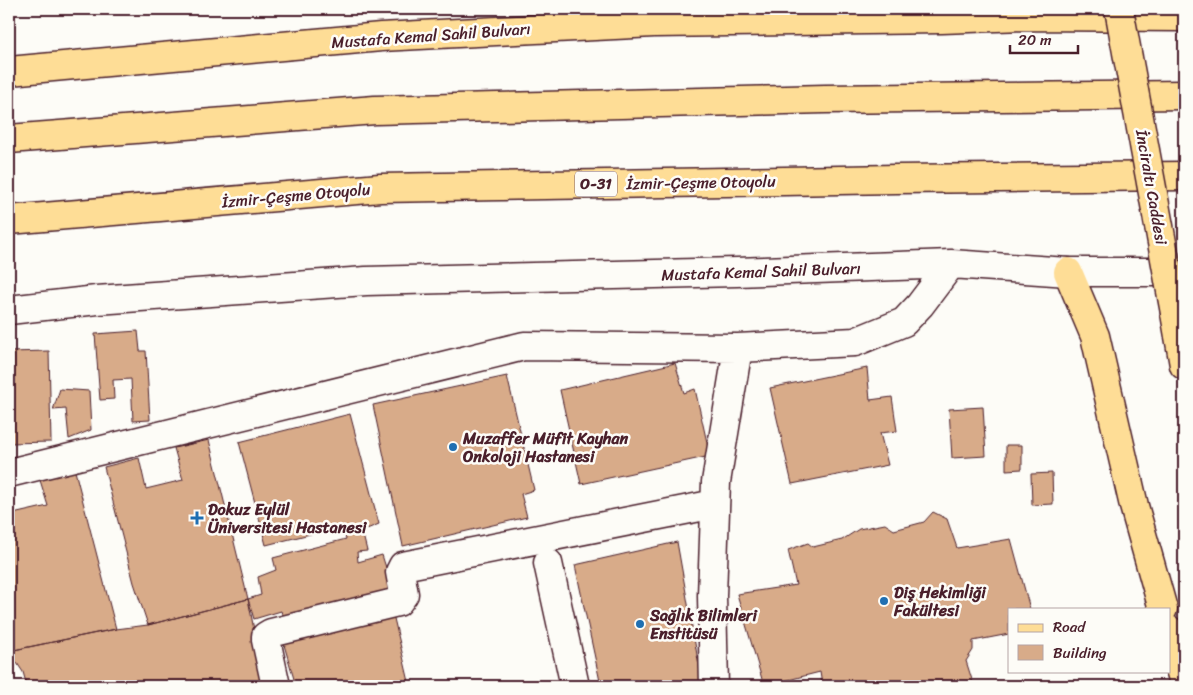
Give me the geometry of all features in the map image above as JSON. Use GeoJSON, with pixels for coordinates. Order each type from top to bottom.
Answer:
{"type":"FeatureCollection","features":[{"type":"Feature","properties":{"kind":"main road","name":"İnciraltı Caddesi"},"geometry":{"type":"LineString","coordinates":[[1119,9],[1184,365]]}},
{"type":"Feature","properties":{"kind":"main road","name":"Mustafa Kemal Sahil Bulvarı"},"geometry":{"type":"LineString","coordinates":[[9,72],[380,37],[654,23],[932,19],[1026,12],[1179,14]]}},
{"type":"Feature","properties":{"kind":"main road"},"geometry":{"type":"LineString","coordinates":[[9,139],[375,110],[816,99],[1184,95]]}},
{"type":"Feature","properties":{"kind":"main road","name":"İzmir-Çeşme Otoyolu"},"geometry":{"type":"LineString","coordinates":[[9,220],[380,188],[1184,176]]}},
{"type":"Feature","properties":{"kind":"main road"},"geometry":{"type":"LineString","coordinates":[[1068,272],[1095,336],[1134,506],[1163,608]]}},
{"type":"Feature","properties":{"kind":"main road"},"geometry":{"type":"LineString","coordinates":[[1170,633],[1184,682]]}},
{"type":"Feature","properties":{"kind":"street","name":"Mustafa Kemal Sahil Bulvarı"},"geometry":{"type":"LineString","coordinates":[[9,310],[97,300],[366,281],[737,272],[951,264],[1068,272],[1184,272]]}},
{"type":"Feature","properties":{"kind":"street"},"geometry":{"type":"LineString","coordinates":[[9,473],[524,346],[738,348],[855,342],[904,322],[920,305],[951,264]]}},
{"type":"Feature","properties":{"kind":"street"},"geometry":{"type":"LineString","coordinates":[[714,686],[712,596],[714,504],[738,348]]}},
{"type":"Feature","properties":{"kind":"street"},"geometry":{"type":"LineString","coordinates":[[276,686],[266,636],[271,633],[398,602],[404,594],[400,572],[403,566],[714,504]]}},
{"type":"Feature","properties":{"kind":"street"},"geometry":{"type":"LineString","coordinates":[[548,563],[575,686]]}},
{"type":"Feature","properties":{"kind":"building"},"geometry":{"type":"Polygon","coordinates":[[[138,331],[140,351],[146,351],[150,420],[133,421],[131,379],[113,380],[114,399],[100,400],[95,334],[138,331]]]}},
{"type":"Feature","properties":{"kind":"building"},"geometry":{"type":"Polygon","coordinates":[[[49,351],[51,442],[9,443],[9,352],[49,351]]]}},
{"type":"Feature","properties":{"kind":"building"},"geometry":{"type":"Polygon","coordinates":[[[675,363],[684,393],[695,389],[710,456],[581,484],[560,390],[675,363]]]}},
{"type":"Feature","properties":{"kind":"building"},"geometry":{"type":"Polygon","coordinates":[[[867,368],[870,400],[892,397],[897,431],[880,433],[888,465],[792,484],[770,388],[867,368]]]}},
{"type":"Feature","properties":{"kind":"building","name":"Muzaffer Müfit Kayhan Onkoloji Hastanesi"},"geometry":{"type":"Polygon","coordinates":[[[507,376],[534,490],[521,494],[527,517],[403,546],[373,405],[507,376]]]}},
{"type":"Feature","properties":{"kind":"building"},"geometry":{"type":"Polygon","coordinates":[[[60,389],[89,391],[91,430],[69,439],[66,409],[53,410],[60,389]]]}},
{"type":"Feature","properties":{"kind":"building"},"geometry":{"type":"Polygon","coordinates":[[[983,407],[986,456],[952,458],[949,409],[983,407]]]}},
{"type":"Feature","properties":{"kind":"building"},"geometry":{"type":"Polygon","coordinates":[[[350,414],[379,524],[362,531],[367,551],[357,552],[358,562],[382,555],[394,593],[284,620],[281,611],[254,619],[248,599],[261,595],[258,577],[276,570],[273,558],[346,539],[342,526],[266,545],[239,442],[350,414]]]}},
{"type":"Feature","properties":{"kind":"building"},"geometry":{"type":"Polygon","coordinates":[[[209,440],[248,599],[148,625],[134,583],[104,467],[139,458],[146,489],[183,480],[174,448],[209,440]]]}},
{"type":"Feature","properties":{"kind":"building"},"geometry":{"type":"Polygon","coordinates":[[[1006,445],[1022,445],[1022,469],[1006,470],[1006,445]]]}},
{"type":"Feature","properties":{"kind":"building"},"geometry":{"type":"Polygon","coordinates":[[[75,471],[116,629],[9,651],[9,496],[13,514],[48,506],[39,477],[75,471]]]}},
{"type":"Feature","properties":{"kind":"building"},"geometry":{"type":"Polygon","coordinates":[[[1052,473],[1053,504],[1032,505],[1031,474],[1052,473]]]}},
{"type":"Feature","properties":{"kind":"building","name":"Diş Hekimliği Fakültesi"},"geometry":{"type":"Polygon","coordinates":[[[933,512],[947,519],[957,548],[1011,539],[1030,608],[1008,608],[1008,634],[973,641],[973,650],[966,661],[974,686],[829,686],[822,685],[820,672],[764,686],[737,594],[796,585],[788,550],[808,543],[813,547],[842,540],[859,529],[885,524],[894,530],[924,522],[933,512]]]}},
{"type":"Feature","properties":{"kind":"building","name":"Sağlık Bilimleri Enstitüsü"},"geometry":{"type":"Polygon","coordinates":[[[677,542],[702,683],[696,686],[601,686],[575,565],[677,542]]]}},
{"type":"Feature","properties":{"kind":"building"},"geometry":{"type":"Polygon","coordinates":[[[248,599],[265,686],[27,686],[23,672],[9,651],[116,629],[148,625],[248,599]]]}},
{"type":"Feature","properties":{"kind":"building"},"geometry":{"type":"Polygon","coordinates":[[[392,610],[410,686],[296,686],[282,638],[392,610]]]}},
{"type":"Feature","properties":{"kind":"place","name":"Muzaffer Müfit Kayhan Onkoloji Hastanesi"},"geometry":{"type":"Point","coordinates":[453,447]}},
{"type":"Feature","properties":{"kind":"place","name":"Dokuz Eylül Üniversitesi Hastanesi"},"geometry":{"type":"Point","coordinates":[197,518]}},
{"type":"Feature","properties":{"kind":"place","name":"Diş Hekimliği Fakültesi"},"geometry":{"type":"Point","coordinates":[884,601]}},
{"type":"Feature","properties":{"kind":"place","name":"Sağlık Bilimleri Enstitüsü"},"geometry":{"type":"Point","coordinates":[640,624]}}]}
